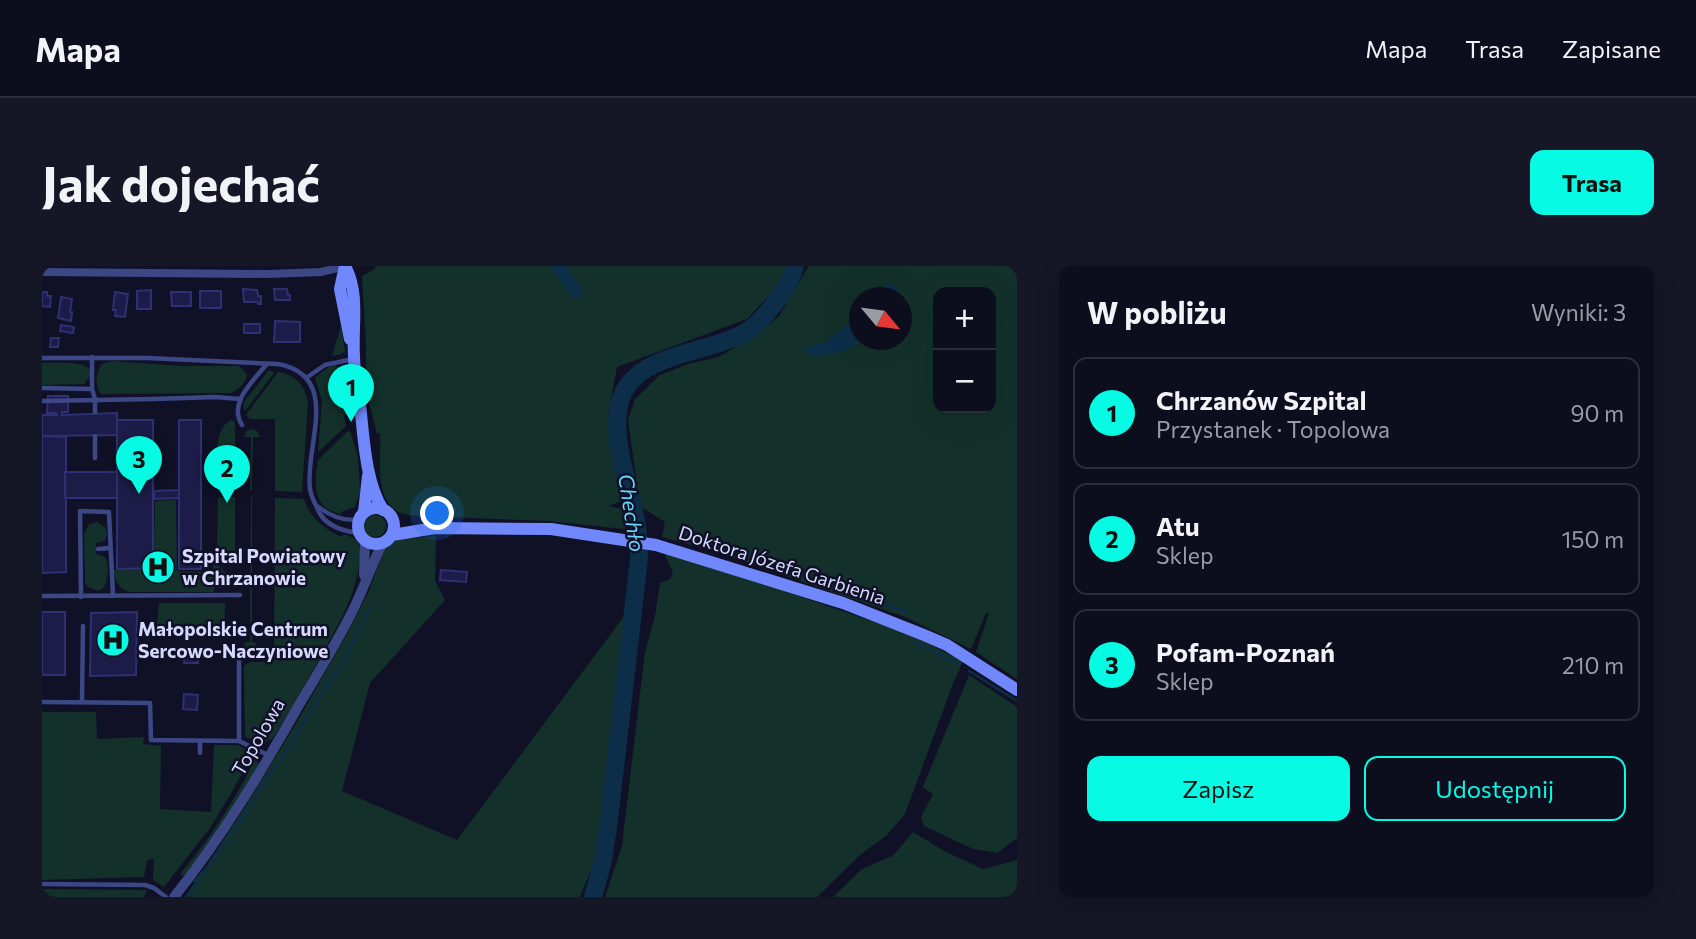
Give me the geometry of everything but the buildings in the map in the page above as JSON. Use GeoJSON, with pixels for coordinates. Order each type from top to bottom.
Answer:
{"type":"FeatureCollection","features":[{"type":"Feature","properties":{"kind":"main road","name":"Topolowa"},"geometry":{"type":"LineString","coordinates":[[345,266],[353,288],[354,356],[368,469],[383,510]]}},
{"type":"Feature","properties":{"kind":"main road","name":"Topolowa"},"geometry":{"type":"LineString","coordinates":[[361,526],[368,469]]}},
{"type":"Feature","properties":{"kind":"main road"},"geometry":{"type":"LineString","coordinates":[[370,509],[383,510],[393,520],[392,535],[382,544],[373,545],[361,526],[370,509]]}},
{"type":"Feature","properties":{"kind":"main road","name":"Doktora Józefa Garbienia"},"geometry":{"type":"LineString","coordinates":[[393,520],[435,528]]}},
{"type":"Feature","properties":{"kind":"main road","name":"Doktora Józefa Garbienia"},"geometry":{"type":"LineString","coordinates":[[392,535],[435,528],[551,529],[656,545],[843,603],[924,635],[958,652],[1017,690]]}},
{"type":"Feature","properties":{"kind":"street"},"geometry":{"type":"LineString","coordinates":[[42,272],[269,274],[321,272],[345,266]]}},
{"type":"Feature","properties":{"kind":"street","name":"Topolowa"},"geometry":{"type":"LineString","coordinates":[[361,526],[365,560],[362,589]]}},
{"type":"Feature","properties":{"kind":"street","name":"Topolowa"},"geometry":{"type":"LineString","coordinates":[[174,897],[235,814],[270,756],[341,632],[382,544]]}},
{"type":"Feature","properties":{"kind":"lane"},"geometry":{"type":"LineString","coordinates":[[306,378],[325,365],[354,356]]}},
{"type":"Feature","properties":{"kind":"lane"},"geometry":{"type":"LineString","coordinates":[[92,357],[95,412]]}},
{"type":"Feature","properties":{"kind":"lane"},"geometry":{"type":"LineString","coordinates":[[42,358],[147,358],[278,364],[292,367],[306,378],[317,401],[310,483],[312,498],[320,514],[332,526],[348,532],[361,526]]}},
{"type":"Feature","properties":{"kind":"lane"},"geometry":{"type":"LineString","coordinates":[[242,425],[237,410],[240,399],[266,364]]}},
{"type":"Feature","properties":{"kind":"lane"},"geometry":{"type":"LineString","coordinates":[[42,388],[92,389]]}},
{"type":"Feature","properties":{"kind":"lane"},"geometry":{"type":"LineString","coordinates":[[42,401],[215,397],[240,399]]}},
{"type":"Feature","properties":{"kind":"lane"},"geometry":{"type":"LineString","coordinates":[[95,436],[95,458]]}},
{"type":"Feature","properties":{"kind":"lane"},"geometry":{"type":"LineString","coordinates":[[317,506],[334,517],[350,520],[361,526]]}},
{"type":"Feature","properties":{"kind":"lane"},"geometry":{"type":"LineString","coordinates":[[81,597],[80,511],[109,512],[113,596]]}},
{"type":"Feature","properties":{"kind":"lane"},"geometry":{"type":"LineString","coordinates":[[98,549],[110,548]]}},
{"type":"Feature","properties":{"kind":"lane"},"geometry":{"type":"LineString","coordinates":[[42,596],[240,595]]}},
{"type":"Feature","properties":{"kind":"lane"},"geometry":{"type":"LineString","coordinates":[[82,701],[83,626]]}},
{"type":"Feature","properties":{"kind":"lane"},"geometry":{"type":"LineString","coordinates":[[239,657],[239,741]]}},
{"type":"Feature","properties":{"kind":"lane"},"geometry":{"type":"LineString","coordinates":[[42,702],[150,703],[151,740],[239,741],[270,756]]}},
{"type":"Feature","properties":{"kind":"lane"},"geometry":{"type":"LineString","coordinates":[[200,741],[200,753]]}},
{"type":"Feature","properties":{"kind":"lane"},"geometry":{"type":"LineString","coordinates":[[42,884],[145,885],[155,888],[166,897]]}},
{"type":"Feature","properties":{"kind":"green space"},"geometry":{"type":"Polygon","coordinates":[[[376,266],[789,266],[787,276],[747,319],[617,367],[608,415],[624,500],[609,506],[629,511],[632,530],[550,521],[418,516],[401,513],[389,504],[384,495],[380,475],[380,433],[377,433],[369,403],[366,375],[362,276],[376,266]]]}},
{"type":"Feature","properties":{"kind":"green space"},"geometry":{"type":"Polygon","coordinates":[[[809,266],[1017,266],[1017,679],[976,652],[989,613],[986,613],[971,649],[905,617],[713,551],[662,537],[665,522],[640,506],[628,420],[635,399],[660,375],[688,364],[718,357],[754,337],[779,316],[809,266]]]}},
{"type":"Feature","properties":{"kind":"green space"},"geometry":{"type":"Polygon","coordinates":[[[341,326],[345,351],[332,356],[341,326]]]}},
{"type":"Feature","properties":{"kind":"green space"},"geometry":{"type":"Polygon","coordinates":[[[112,361],[182,366],[239,366],[247,374],[242,385],[231,393],[101,394],[97,383],[98,371],[102,364],[112,361]]]}},
{"type":"Feature","properties":{"kind":"green space"},"geometry":{"type":"Polygon","coordinates":[[[42,363],[85,366],[90,370],[90,376],[84,384],[42,385],[42,363]]]}},
{"type":"Feature","properties":{"kind":"green space"},"geometry":{"type":"Polygon","coordinates":[[[336,365],[348,371],[348,414],[344,415],[346,426],[318,452],[322,401],[315,378],[327,368],[336,365]]]}},
{"type":"Feature","properties":{"kind":"green space"},"geometry":{"type":"Polygon","coordinates":[[[269,370],[274,373],[245,411],[244,402],[269,370]]]}},
{"type":"Feature","properties":{"kind":"green space"},"geometry":{"type":"Polygon","coordinates":[[[278,372],[289,375],[298,382],[308,402],[302,492],[275,491],[275,419],[250,419],[246,415],[278,372]]]}},
{"type":"Feature","properties":{"kind":"green space"},"geometry":{"type":"Polygon","coordinates":[[[232,420],[235,423],[235,488],[218,488],[218,440],[225,424],[232,420]]]}},
{"type":"Feature","properties":{"kind":"green space"},"geometry":{"type":"Polygon","coordinates":[[[246,431],[257,431],[260,437],[253,437],[250,490],[251,437],[244,437],[246,431]]]}},
{"type":"Feature","properties":{"kind":"green space"},"geometry":{"type":"Polygon","coordinates":[[[350,431],[357,453],[360,493],[355,507],[341,514],[331,511],[320,500],[316,485],[317,468],[318,459],[350,431]]]}},
{"type":"Feature","properties":{"kind":"green space"},"geometry":{"type":"Polygon","coordinates":[[[218,497],[235,497],[233,561],[229,561],[217,546],[218,497]]]}},
{"type":"Feature","properties":{"kind":"green space"},"geometry":{"type":"Polygon","coordinates":[[[251,497],[252,642],[257,643],[255,649],[249,650],[244,643],[250,642],[251,497]]]}},
{"type":"Feature","properties":{"kind":"green space"},"geometry":{"type":"Polygon","coordinates":[[[275,498],[304,499],[318,522],[342,537],[344,534],[354,538],[359,544],[360,552],[355,584],[340,622],[273,738],[263,742],[245,737],[244,666],[250,662],[274,662],[275,498]]]}},
{"type":"Feature","properties":{"kind":"green space"},"geometry":{"type":"Polygon","coordinates":[[[176,500],[177,571],[213,572],[213,560],[229,576],[229,584],[224,588],[214,588],[214,592],[125,590],[118,584],[114,570],[154,569],[155,501],[176,500]]]}},
{"type":"Feature","properties":{"kind":"green space"},"geometry":{"type":"Polygon","coordinates":[[[375,515],[383,518],[386,526],[383,534],[375,537],[367,534],[364,526],[367,518],[375,515]]]}},
{"type":"Feature","properties":{"kind":"green space"},"geometry":{"type":"Polygon","coordinates":[[[97,522],[105,527],[107,535],[104,541],[96,543],[96,554],[107,560],[108,569],[105,586],[98,591],[85,583],[84,534],[89,524],[97,522]]]}},
{"type":"Feature","properties":{"kind":"green space"},"geometry":{"type":"Polygon","coordinates":[[[436,536],[435,581],[445,600],[370,683],[342,791],[457,840],[625,615],[596,858],[580,897],[186,897],[196,885],[193,881],[205,868],[245,807],[297,722],[368,593],[385,549],[401,539],[436,536]]]}},
{"type":"Feature","properties":{"kind":"green space"},"geometry":{"type":"Polygon","coordinates":[[[664,552],[907,633],[963,661],[905,814],[887,835],[860,855],[817,897],[605,897],[622,846],[645,652],[655,616],[660,583],[670,579],[673,573],[664,552]]]}},
{"type":"Feature","properties":{"kind":"green space"},"geometry":{"type":"Polygon","coordinates":[[[159,603],[225,603],[224,638],[156,635],[159,603]]]}},
{"type":"Feature","properties":{"kind":"green space"},"geometry":{"type":"Polygon","coordinates":[[[969,675],[1017,707],[1017,838],[997,853],[973,849],[924,826],[921,817],[933,794],[923,787],[969,675]]]}},
{"type":"Feature","properties":{"kind":"green space"},"geometry":{"type":"Polygon","coordinates":[[[42,712],[96,712],[97,739],[144,737],[143,744],[161,746],[160,809],[211,812],[214,745],[238,745],[253,753],[210,828],[164,887],[153,880],[154,859],[147,860],[144,877],[42,880],[42,712]]]}},
{"type":"Feature","properties":{"kind":"green space"},"geometry":{"type":"Polygon","coordinates":[[[257,755],[257,768],[231,809],[184,876],[180,874],[222,817],[257,755]]]}},
{"type":"Feature","properties":{"kind":"green space"},"geometry":{"type":"Polygon","coordinates":[[[913,832],[946,852],[983,869],[1017,860],[1017,897],[833,897],[862,869],[894,855],[913,832]]]}},
{"type":"Feature","properties":{"kind":"green space"},"geometry":{"type":"Polygon","coordinates":[[[42,889],[147,890],[144,897],[42,897],[42,889]]]}},
{"type":"Feature","properties":{"kind":"water"},"geometry":{"type":"Polygon","coordinates":[[[548,266],[566,266],[583,292],[574,297],[548,266]]]}},
{"type":"Feature","properties":{"kind":"water"},"geometry":{"type":"Polygon","coordinates":[[[849,324],[849,348],[824,355],[811,355],[803,350],[826,342],[849,324]]]}},
{"type":"Feature","properties":{"kind":"waterway","name":"Chechło"},"geometry":{"type":"LineString","coordinates":[[593,897],[603,861],[609,820],[639,559],[636,523],[618,436],[618,411],[624,392],[635,377],[650,366],[727,341],[749,330],[781,295],[795,266]]}},
{"type":"Feature","properties":{"kind":"waterway","name":"Chechło"},"geometry":{"type":"LineString","coordinates":[[630,515],[642,517]]}},
{"type":"Feature","properties":{"kind":"waterway"},"geometry":{"type":"LineString","coordinates":[[682,530],[732,545],[769,564],[907,612]]}},
{"type":"Feature","properties":{"kind":"waterway"},"geometry":{"type":"LineString","coordinates":[[186,897],[237,827],[340,668],[370,607]]}},
{"type":"Feature","properties":{"kind":"waterway"},"geometry":{"type":"LineString","coordinates":[[915,642],[960,665]]}},
{"type":"Feature","properties":{"kind":"waterway"},"geometry":{"type":"LineString","coordinates":[[969,671],[1017,701]]}},
{"type":"Feature","properties":{"kind":"place","name":"Chrzanów Szpital"},"geometry":{"type":"Point","coordinates":[351,422]}},
{"type":"Feature","properties":{"kind":"place","name":"Pofam-Poznań"},"geometry":{"type":"Point","coordinates":[139,494]}},
{"type":"Feature","properties":{"kind":"place","name":"Atu"},"geometry":{"type":"Point","coordinates":[227,503]}},
{"type":"Feature","properties":{"kind":"place","name":"Szpital Powiatowy w Chrzanowie"},"geometry":{"type":"Point","coordinates":[158,567]}},
{"type":"Feature","properties":{"kind":"place","name":"Małopolskie Centrum Sercowo-Naczyniowe"},"geometry":{"type":"Point","coordinates":[113,640]}}]}
